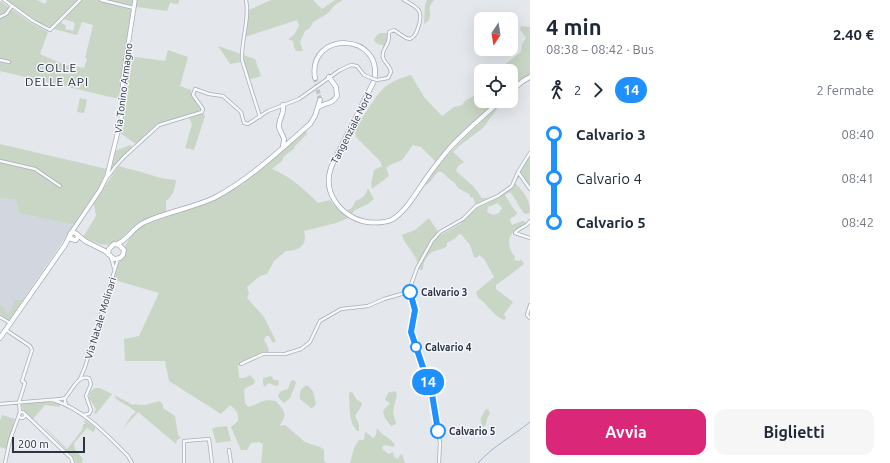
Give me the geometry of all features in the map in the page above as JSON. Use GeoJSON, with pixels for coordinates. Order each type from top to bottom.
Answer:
{"type":"FeatureCollection","features":[{"type":"Feature","properties":{"kind":"main road","name":"Tangenziale Nord"},"geometry":{"type":"LineString","coordinates":[[315,78],[316,59],[331,45],[338,43],[345,42],[359,46],[368,53],[374,62],[375,75],[371,88],[330,171],[328,182],[333,199],[343,211],[356,219],[371,222],[384,222],[397,216],[407,205],[449,148],[492,108]]}},
{"type":"Feature","properties":{"kind":"main road"},"geometry":{"type":"LineString","coordinates":[[318,108],[324,104],[332,102],[337,94],[336,87],[329,77]]}},
{"type":"Feature","properties":{"kind":"main road"},"geometry":{"type":"LineString","coordinates":[[518,85],[530,77]]}},
{"type":"Feature","properties":{"kind":"main road"},"geometry":{"type":"LineString","coordinates":[[98,247],[117,244],[126,238],[136,227],[145,222],[201,203],[240,182],[310,124],[315,116],[320,100],[324,104]]}},
{"type":"Feature","properties":{"kind":"main road"},"geometry":{"type":"LineString","coordinates":[[283,105],[284,111],[279,125],[279,129],[285,142],[283,146]]}},
{"type":"Feature","properties":{"kind":"main road"},"geometry":{"type":"LineString","coordinates":[[284,137],[289,139],[293,138]]}},
{"type":"Feature","properties":{"kind":"main road"},"geometry":{"type":"LineString","coordinates":[[71,234],[74,232],[76,237],[98,247],[111,258],[118,259],[123,255],[123,248],[126,238]]}},
{"type":"Feature","properties":{"kind":"main road"},"geometry":{"type":"LineString","coordinates":[[71,234],[71,239],[76,237]]}},
{"type":"Feature","properties":{"kind":"main road"},"geometry":{"type":"LineString","coordinates":[[0,338],[65,245],[71,234]]}},
{"type":"Feature","properties":{"kind":"main road"},"geometry":{"type":"LineString","coordinates":[[65,245],[76,237]]}},
{"type":"Feature","properties":{"kind":"main road"},"geometry":{"type":"LineString","coordinates":[[117,244],[123,248]]}},
{"type":"Feature","properties":{"kind":"main road"},"geometry":{"type":"LineString","coordinates":[[108,254],[110,246]]}},
{"type":"Feature","properties":{"kind":"street"},"geometry":{"type":"LineString","coordinates":[[4,0],[33,21],[50,30],[80,0]]}},
{"type":"Feature","properties":{"kind":"street"},"geometry":{"type":"LineString","coordinates":[[102,0],[134,8]]}},
{"type":"Feature","properties":{"kind":"street","name":"Via Tonino Armagno"},"geometry":{"type":"LineString","coordinates":[[71,234],[100,190],[107,176],[121,119],[122,78],[136,0]]}},
{"type":"Feature","properties":{"kind":"street"},"geometry":{"type":"LineString","coordinates":[[246,0],[248,9],[242,60],[260,117]]}},
{"type":"Feature","properties":{"kind":"street"},"geometry":{"type":"LineString","coordinates":[[107,176],[124,157],[159,125],[202,112],[203,109],[193,95],[195,89],[209,94],[223,96],[241,112],[246,124],[268,111],[299,99],[329,77],[351,65],[357,66],[364,75],[371,78],[377,80],[388,78],[391,72],[390,66],[384,60],[382,55],[388,40],[389,32],[394,30],[408,39],[413,38],[416,35],[421,18],[420,12],[416,7],[404,0]]}},
{"type":"Feature","properties":{"kind":"street"},"geometry":{"type":"LineString","coordinates":[[0,17],[6,14],[12,6]]}},
{"type":"Feature","properties":{"kind":"street"},"geometry":{"type":"LineString","coordinates":[[0,60],[9,62]]}},
{"type":"Feature","properties":{"kind":"street"},"geometry":{"type":"LineString","coordinates":[[439,463],[440,443],[432,394],[411,332],[415,310],[410,292],[411,284],[417,268],[432,241],[440,232],[463,219],[476,206],[498,196],[512,186],[518,172],[530,153]]}},
{"type":"Feature","properties":{"kind":"street"},"geometry":{"type":"LineString","coordinates":[[0,161],[36,169],[60,186]]}},
{"type":"Feature","properties":{"kind":"street"},"geometry":{"type":"LineString","coordinates":[[518,172],[530,189]]}},
{"type":"Feature","properties":{"kind":"street"},"geometry":{"type":"LineString","coordinates":[[530,221],[526,226],[520,228],[515,233],[530,238]]}},
{"type":"Feature","properties":{"kind":"street"},"geometry":{"type":"LineString","coordinates":[[76,237],[78,223]]}},
{"type":"Feature","properties":{"kind":"street","name":"Via Natale Molinari"},"geometry":{"type":"LineString","coordinates":[[111,258],[114,269]]}},
{"type":"Feature","properties":{"kind":"street","name":"Via Natale Molinari"},"geometry":{"type":"LineString","coordinates":[[65,398],[80,379],[85,367],[118,259]]}},
{"type":"Feature","properties":{"kind":"street"},"geometry":{"type":"LineString","coordinates":[[241,364],[263,354],[285,354],[301,349],[310,342],[320,321],[341,308],[368,306],[384,299],[410,292]]}},
{"type":"Feature","properties":{"kind":"street"},"geometry":{"type":"LineString","coordinates":[[530,305],[528,315],[530,318]]}},
{"type":"Feature","properties":{"kind":"street"},"geometry":{"type":"LineString","coordinates":[[0,317],[10,324]]}},
{"type":"Feature","properties":{"kind":"street"},"geometry":{"type":"LineString","coordinates":[[6,330],[30,346],[32,350],[22,381],[25,383],[19,402],[22,415],[29,419],[71,458],[73,463]]}},
{"type":"Feature","properties":{"kind":"street","name":"Via Natale Molinari"},"geometry":{"type":"LineString","coordinates":[[85,367],[85,373],[92,383],[86,396],[91,407],[90,413]]}},
{"type":"Feature","properties":{"kind":"street"},"geometry":{"type":"LineString","coordinates":[[80,379],[87,377]]}},
{"type":"Feature","properties":{"kind":"street"},"geometry":{"type":"LineString","coordinates":[[0,404],[65,398],[66,405]]}},
{"type":"Feature","properties":{"kind":"street"},"geometry":{"type":"LineString","coordinates":[[53,400],[66,405],[93,422],[128,456],[132,463]]}},
{"type":"Feature","properties":{"kind":"street"},"geometry":{"type":"LineString","coordinates":[[83,415],[90,413],[90,417],[93,422]]}},
{"type":"Feature","properties":{"kind":"street"},"geometry":{"type":"LineString","coordinates":[[5,463],[15,426],[22,415]]}},
{"type":"Feature","properties":{"kind":"street"},"geometry":{"type":"LineString","coordinates":[[183,463],[184,441],[209,439],[212,463]]}},
{"type":"Feature","properties":{"kind":"street"},"geometry":{"type":"LineString","coordinates":[[229,450],[231,463]]}},
{"type":"Feature","properties":{"kind":"shaded area"},"geometry":{"type":"Polygon","coordinates":[[[0,199],[16,200],[19,213],[74,225],[9,320],[0,314],[0,199]]]}},
{"type":"Feature","properties":{"kind":"green space"},"geometry":{"type":"Polygon","coordinates":[[[6,0],[37,0],[45,4],[47,0],[77,0],[51,27],[41,24],[6,0]]]}},
{"type":"Feature","properties":{"kind":"green space"},"geometry":{"type":"Polygon","coordinates":[[[81,0],[133,0],[119,99],[0,71],[0,1],[33,24],[48,32],[40,54],[67,66],[69,65],[84,68],[93,25],[82,22],[77,35],[54,29],[61,22],[66,26],[65,29],[73,31],[75,24],[64,19],[81,0]]]}},
{"type":"Feature","properties":{"kind":"green space"},"geometry":{"type":"Polygon","coordinates":[[[136,0],[179,0],[178,4],[170,3],[167,11],[137,7],[135,11],[136,0]]]}},
{"type":"Feature","properties":{"kind":"green space"},"geometry":{"type":"Polygon","coordinates":[[[271,0],[313,0],[322,9],[335,0],[343,0],[336,4],[327,14],[313,22],[310,28],[305,31],[300,42],[303,51],[296,51],[293,41],[288,39],[294,35],[299,26],[297,20],[245,37],[249,10],[271,0]]]}},
{"type":"Feature","properties":{"kind":"green space"},"geometry":{"type":"Polygon","coordinates":[[[427,0],[434,0],[430,6],[430,18],[424,24],[425,5],[427,0]]]}},
{"type":"Feature","properties":{"kind":"green space"},"geometry":{"type":"Polygon","coordinates":[[[521,26],[530,27],[530,76],[518,85],[518,64],[505,64],[516,56],[518,56],[521,52],[522,44],[526,38],[520,29],[521,26]]]}},
{"type":"Feature","properties":{"kind":"green space"},"geometry":{"type":"Polygon","coordinates":[[[380,33],[388,34],[384,46],[376,43],[374,40],[380,33]]]}},
{"type":"Feature","properties":{"kind":"green space"},"geometry":{"type":"Polygon","coordinates":[[[218,46],[255,59],[261,76],[248,80],[242,62],[230,64],[218,46]]]}},
{"type":"Feature","properties":{"kind":"green space"},"geometry":{"type":"Polygon","coordinates":[[[168,50],[188,57],[180,86],[191,90],[192,96],[205,116],[194,150],[185,148],[192,124],[188,116],[157,124],[136,144],[120,133],[123,90],[128,56],[165,61],[168,50]]]}},
{"type":"Feature","properties":{"kind":"green space"},"geometry":{"type":"Polygon","coordinates":[[[411,75],[424,97],[442,116],[454,107],[462,105],[465,101],[474,96],[474,108],[491,108],[449,147],[436,162],[421,147],[413,145],[402,160],[386,168],[389,176],[372,189],[371,184],[374,170],[382,166],[380,161],[356,137],[355,128],[379,93],[388,84],[411,75]]]}},
{"type":"Feature","properties":{"kind":"green space"},"geometry":{"type":"Polygon","coordinates":[[[80,98],[87,100],[84,113],[77,112],[80,98]]]}},
{"type":"Feature","properties":{"kind":"green space"},"geometry":{"type":"Polygon","coordinates":[[[498,108],[483,128],[453,152],[464,162],[458,166],[456,171],[474,187],[482,198],[487,198],[498,194],[476,206],[473,197],[471,198],[469,194],[458,188],[455,183],[442,172],[438,172],[429,183],[425,185],[442,161],[468,134],[498,108]]]}},
{"type":"Feature","properties":{"kind":"green space"},"geometry":{"type":"Polygon","coordinates":[[[306,130],[307,134],[295,146],[294,149],[283,157],[283,160],[272,169],[297,184],[318,203],[330,200],[340,212],[351,208],[355,201],[365,195],[368,188],[374,199],[368,204],[355,210],[348,218],[336,223],[304,231],[305,240],[301,246],[295,250],[286,251],[274,261],[267,274],[260,276],[247,287],[249,293],[247,298],[264,317],[276,341],[273,343],[269,336],[266,336],[264,340],[269,349],[268,353],[257,355],[239,364],[239,378],[245,378],[250,375],[255,381],[254,384],[244,389],[245,403],[248,407],[267,400],[276,401],[282,408],[284,414],[284,419],[279,426],[285,425],[305,442],[320,447],[324,450],[324,460],[326,463],[261,463],[263,444],[259,442],[251,443],[247,450],[241,450],[231,427],[238,421],[238,416],[230,405],[221,414],[169,381],[165,361],[125,361],[124,339],[139,336],[159,293],[111,279],[113,268],[124,256],[125,246],[131,236],[142,226],[216,199],[243,184],[306,130]]]}},
{"type":"Feature","properties":{"kind":"green space"},"geometry":{"type":"Polygon","coordinates":[[[0,144],[107,169],[101,184],[74,225],[19,213],[16,200],[0,199],[0,144]]]}},
{"type":"Feature","properties":{"kind":"green space"},"geometry":{"type":"Polygon","coordinates":[[[130,145],[133,148],[114,166],[110,172],[115,151],[130,145]]]}},
{"type":"Feature","properties":{"kind":"green space"},"geometry":{"type":"Polygon","coordinates":[[[530,154],[530,191],[520,175],[515,183],[526,197],[529,204],[530,213],[525,214],[510,192],[505,195],[517,213],[511,218],[510,221],[512,225],[522,221],[526,222],[527,224],[514,231],[511,234],[509,241],[510,249],[515,257],[514,260],[520,261],[521,259],[524,264],[496,285],[496,289],[513,302],[504,314],[506,318],[504,320],[496,315],[478,298],[476,292],[494,277],[484,259],[479,255],[476,258],[474,257],[470,245],[461,234],[447,243],[447,246],[432,252],[425,261],[423,270],[419,268],[415,257],[402,235],[415,230],[429,218],[440,235],[460,224],[477,208],[509,189],[530,154]],[[498,203],[488,207],[487,212],[493,215],[499,213],[502,208],[498,203]]]}},
{"type":"Feature","properties":{"kind":"green space"},"geometry":{"type":"Polygon","coordinates":[[[119,166],[160,178],[176,180],[175,186],[172,194],[166,201],[166,212],[143,220],[135,225],[119,240],[108,245],[100,244],[83,237],[96,216],[93,203],[119,166]]]}},
{"type":"Feature","properties":{"kind":"green space"},"geometry":{"type":"Polygon","coordinates":[[[13,300],[23,300],[9,320],[0,314],[0,305],[8,314],[14,305],[13,300]]]}},
{"type":"Feature","properties":{"kind":"green space"},"geometry":{"type":"Polygon","coordinates":[[[271,376],[274,380],[278,380],[279,384],[277,386],[268,383],[265,387],[263,384],[263,378],[271,376]]]}},
{"type":"Feature","properties":{"kind":"green space"},"geometry":{"type":"Polygon","coordinates":[[[294,380],[296,383],[290,398],[284,403],[278,397],[279,393],[288,389],[291,381],[294,380]]]}},
{"type":"Feature","properties":{"kind":"green space"},"geometry":{"type":"Polygon","coordinates":[[[307,385],[313,391],[316,404],[311,408],[300,399],[301,390],[307,385]]]}},
{"type":"Feature","properties":{"kind":"green space"},"geometry":{"type":"Polygon","coordinates":[[[95,388],[100,388],[112,394],[96,414],[94,413],[96,409],[89,398],[90,392],[95,388]]]}},
{"type":"Feature","properties":{"kind":"green space"},"geometry":{"type":"Polygon","coordinates":[[[395,391],[397,394],[393,412],[396,424],[391,426],[385,418],[383,411],[390,403],[385,400],[388,393],[395,391]]]}},
{"type":"Feature","properties":{"kind":"green space"},"geometry":{"type":"Polygon","coordinates":[[[350,392],[353,393],[356,399],[362,403],[355,416],[359,425],[359,431],[357,431],[352,423],[350,392]]]}},
{"type":"Feature","properties":{"kind":"green space"},"geometry":{"type":"Polygon","coordinates":[[[116,396],[133,405],[144,405],[160,401],[163,408],[175,416],[178,435],[181,438],[177,440],[176,444],[138,412],[123,429],[132,415],[136,412],[115,398],[116,396]]]}},
{"type":"Feature","properties":{"kind":"green space"},"geometry":{"type":"Polygon","coordinates":[[[46,401],[60,404],[60,407],[45,405],[33,419],[24,411],[21,404],[46,401]]]}},
{"type":"Feature","properties":{"kind":"green space"},"geometry":{"type":"Polygon","coordinates":[[[488,409],[490,413],[486,425],[483,427],[481,418],[485,410],[488,409]]]}},
{"type":"Feature","properties":{"kind":"green space"},"geometry":{"type":"Polygon","coordinates":[[[2,415],[15,419],[6,449],[0,447],[0,421],[2,415]]]}},
{"type":"Feature","properties":{"kind":"green space"},"geometry":{"type":"Polygon","coordinates":[[[85,420],[95,427],[95,430],[93,432],[87,428],[74,443],[75,449],[83,459],[83,463],[76,463],[72,456],[46,428],[67,449],[82,430],[83,424],[86,424],[84,422],[85,420]]]}},
{"type":"Feature","properties":{"kind":"green space"},"geometry":{"type":"Polygon","coordinates":[[[227,426],[231,441],[216,443],[212,428],[227,426]]]}},
{"type":"Feature","properties":{"kind":"green space"},"geometry":{"type":"Polygon","coordinates":[[[377,428],[395,445],[393,447],[385,445],[382,447],[383,450],[389,454],[393,452],[394,457],[398,459],[402,454],[405,463],[350,463],[354,448],[359,440],[364,440],[366,432],[373,438],[376,435],[377,428]]]}},
{"type":"Feature","properties":{"kind":"waterway"},"geometry":{"type":"LineString","coordinates":[[478,463],[497,446],[530,422]]}},
{"type":"Feature","properties":{"kind":"tunnel"},"geometry":{"type":"LineString","coordinates":[[315,78],[320,100]]}},
{"type":"Feature","properties":{"kind":"bus line","name":"14"},"geometry":{"type":"LineString","coordinates":[[410,292],[415,310],[411,332],[432,394],[438,431]]}},
{"type":"Feature","properties":{"kind":"place","name":"Calvario 3"},"geometry":{"type":"Point","coordinates":[410,292]}},
{"type":"Feature","properties":{"kind":"place","name":"Calvario 4"},"geometry":{"type":"Point","coordinates":[416,347]}},
{"type":"Feature","properties":{"kind":"place","name":"Calvario 5"},"geometry":{"type":"Point","coordinates":[438,431]}},
{"type":"Feature","properties":{"kind":"district","name":"COLLE DELLE API"},"geometry":{"type":"Point","coordinates":[57,75]}}]}
